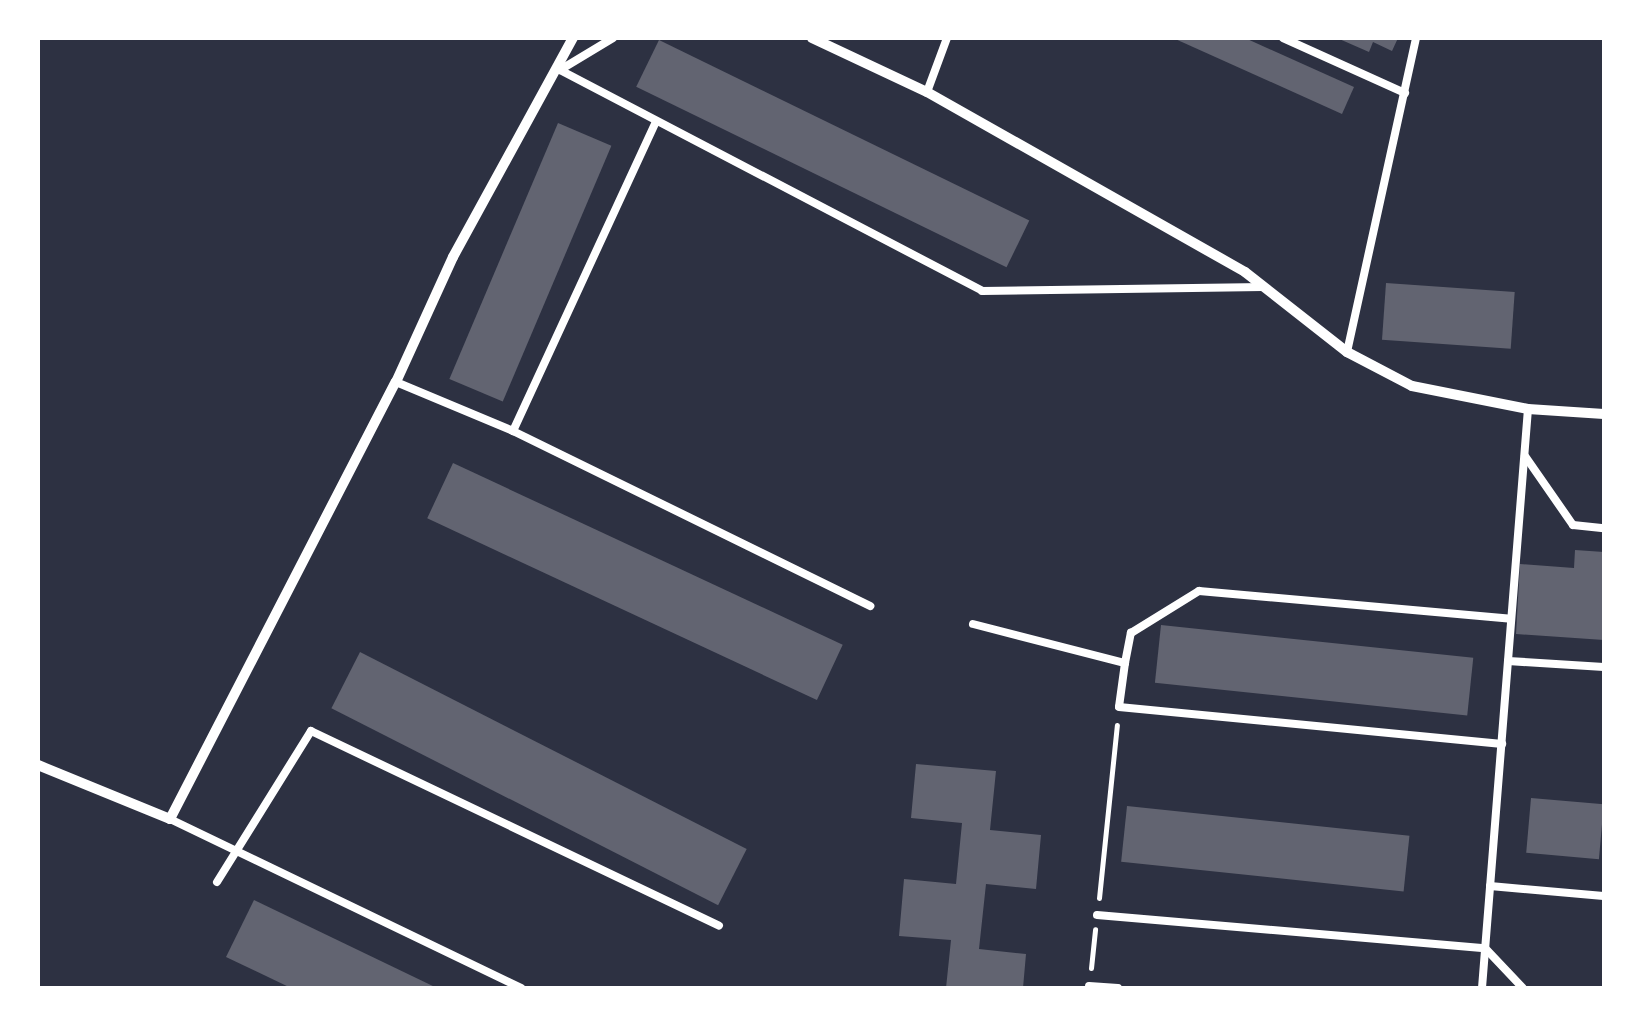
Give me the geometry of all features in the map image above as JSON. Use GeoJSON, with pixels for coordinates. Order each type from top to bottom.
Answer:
{"type":"FeatureCollection","features":[{"type":"Feature","properties":{"kind":"street"},"geometry":{"type":"LineString","coordinates":[[38,765],[170,819],[396,382],[453,257],[560,70],[573,38]]}},
{"type":"Feature","properties":{"kind":"street"},"geometry":{"type":"LineString","coordinates":[[812,38],[927,92],[1268,287],[1347,352],[1412,386],[1528,409],[1604,414]]}},
{"type":"Feature","properties":{"kind":"lane"},"geometry":{"type":"LineString","coordinates":[[560,70],[613,38]]}},
{"type":"Feature","properties":{"kind":"lane"},"geometry":{"type":"LineString","coordinates":[[927,92],[946,38]]}},
{"type":"Feature","properties":{"kind":"lane"},"geometry":{"type":"LineString","coordinates":[[1283,38],[1405,93]]}},
{"type":"Feature","properties":{"kind":"lane"},"geometry":{"type":"LineString","coordinates":[[1347,352],[1416,38]]}},
{"type":"Feature","properties":{"kind":"lane"},"geometry":{"type":"LineString","coordinates":[[560,70],[982,291],[1268,287]]}},
{"type":"Feature","properties":{"kind":"lane"},"geometry":{"type":"LineString","coordinates":[[513,431],[656,122]]}},
{"type":"Feature","properties":{"kind":"lane"},"geometry":{"type":"LineString","coordinates":[[396,382],[513,431],[870,606]]}},
{"type":"Feature","properties":{"kind":"lane"},"geometry":{"type":"LineString","coordinates":[[1482,988],[1528,409]]}},
{"type":"Feature","properties":{"kind":"lane"},"geometry":{"type":"LineString","coordinates":[[1524,454],[1572,525],[1604,528]]}},
{"type":"Feature","properties":{"kind":"lane"},"geometry":{"type":"LineString","coordinates":[[1502,744],[1120,708],[1130,632],[1199,592],[1511,619]]}},
{"type":"Feature","properties":{"kind":"lane"},"geometry":{"type":"LineString","coordinates":[[973,624],[1125,663]]}},
{"type":"Feature","properties":{"kind":"lane"},"geometry":{"type":"LineString","coordinates":[[1508,662],[1604,667]]}},
{"type":"Feature","properties":{"kind":"lane"},"geometry":{"type":"LineString","coordinates":[[217,882],[311,731],[719,926]]}},
{"type":"Feature","properties":{"kind":"lane"},"geometry":{"type":"LineString","coordinates":[[170,819],[522,988]]}},
{"type":"Feature","properties":{"kind":"lane"},"geometry":{"type":"LineString","coordinates":[[1490,886],[1604,896]]}},
{"type":"Feature","properties":{"kind":"lane"},"geometry":{"type":"LineString","coordinates":[[1097,915],[1485,948],[1523,988]]}},
{"type":"Feature","properties":{"kind":"lane"},"geometry":{"type":"LineString","coordinates":[[1089,986],[1118,988]]}},
{"type":"Feature","properties":{"kind":"path"},"geometry":{"type":"LineString","coordinates":[[1089,986],[1120,708]]}},
{"type":"Feature","properties":{"kind":"building"},"geometry":{"type":"Polygon","coordinates":[[[1173,38],[1245,38],[1354,87],[1342,114],[1173,38]]]}},
{"type":"Feature","properties":{"kind":"building"},"geometry":{"type":"Polygon","coordinates":[[[1337,38],[1398,38],[1392,51],[1373,42],[1369,52],[1337,38]]]}},
{"type":"Feature","properties":{"kind":"building"},"geometry":{"type":"Polygon","coordinates":[[[659,40],[1029,221],[1007,267],[636,87],[659,40]]]}},
{"type":"Feature","properties":{"kind":"building"},"geometry":{"type":"Polygon","coordinates":[[[558,123],[611,146],[503,402],[449,379],[558,123]]]}},
{"type":"Feature","properties":{"kind":"building"},"geometry":{"type":"Polygon","coordinates":[[[1386,283],[1515,292],[1511,349],[1382,340],[1386,283]]]}},
{"type":"Feature","properties":{"kind":"building"},"geometry":{"type":"Polygon","coordinates":[[[453,463],[843,645],[817,700],[427,518],[453,463]]]}},
{"type":"Feature","properties":{"kind":"building"},"geometry":{"type":"Polygon","coordinates":[[[1575,550],[1604,552],[1604,640],[1516,634],[1520,564],[1574,568],[1575,550]]]}},
{"type":"Feature","properties":{"kind":"building"},"geometry":{"type":"Polygon","coordinates":[[[1161,625],[1473,658],[1467,716],[1155,683],[1161,625]]]}},
{"type":"Feature","properties":{"kind":"building"},"geometry":{"type":"Polygon","coordinates":[[[360,652],[747,849],[718,905],[331,708],[360,652]]]}},
{"type":"Feature","properties":{"kind":"building"},"geometry":{"type":"Polygon","coordinates":[[[916,764],[996,771],[990,830],[1041,835],[1036,889],[986,884],[979,949],[1026,954],[1023,988],[946,988],[951,940],[899,936],[904,879],[956,884],[962,823],[911,818],[916,764]]]}},
{"type":"Feature","properties":{"kind":"building"},"geometry":{"type":"Polygon","coordinates":[[[1531,798],[1604,804],[1599,859],[1526,853],[1531,798]]]}},
{"type":"Feature","properties":{"kind":"building"},"geometry":{"type":"Polygon","coordinates":[[[1127,806],[1409,836],[1404,891],[1121,862],[1127,806]]]}},
{"type":"Feature","properties":{"kind":"building"},"geometry":{"type":"Polygon","coordinates":[[[254,900],[437,988],[291,988],[226,957],[254,900]]]}}]}
